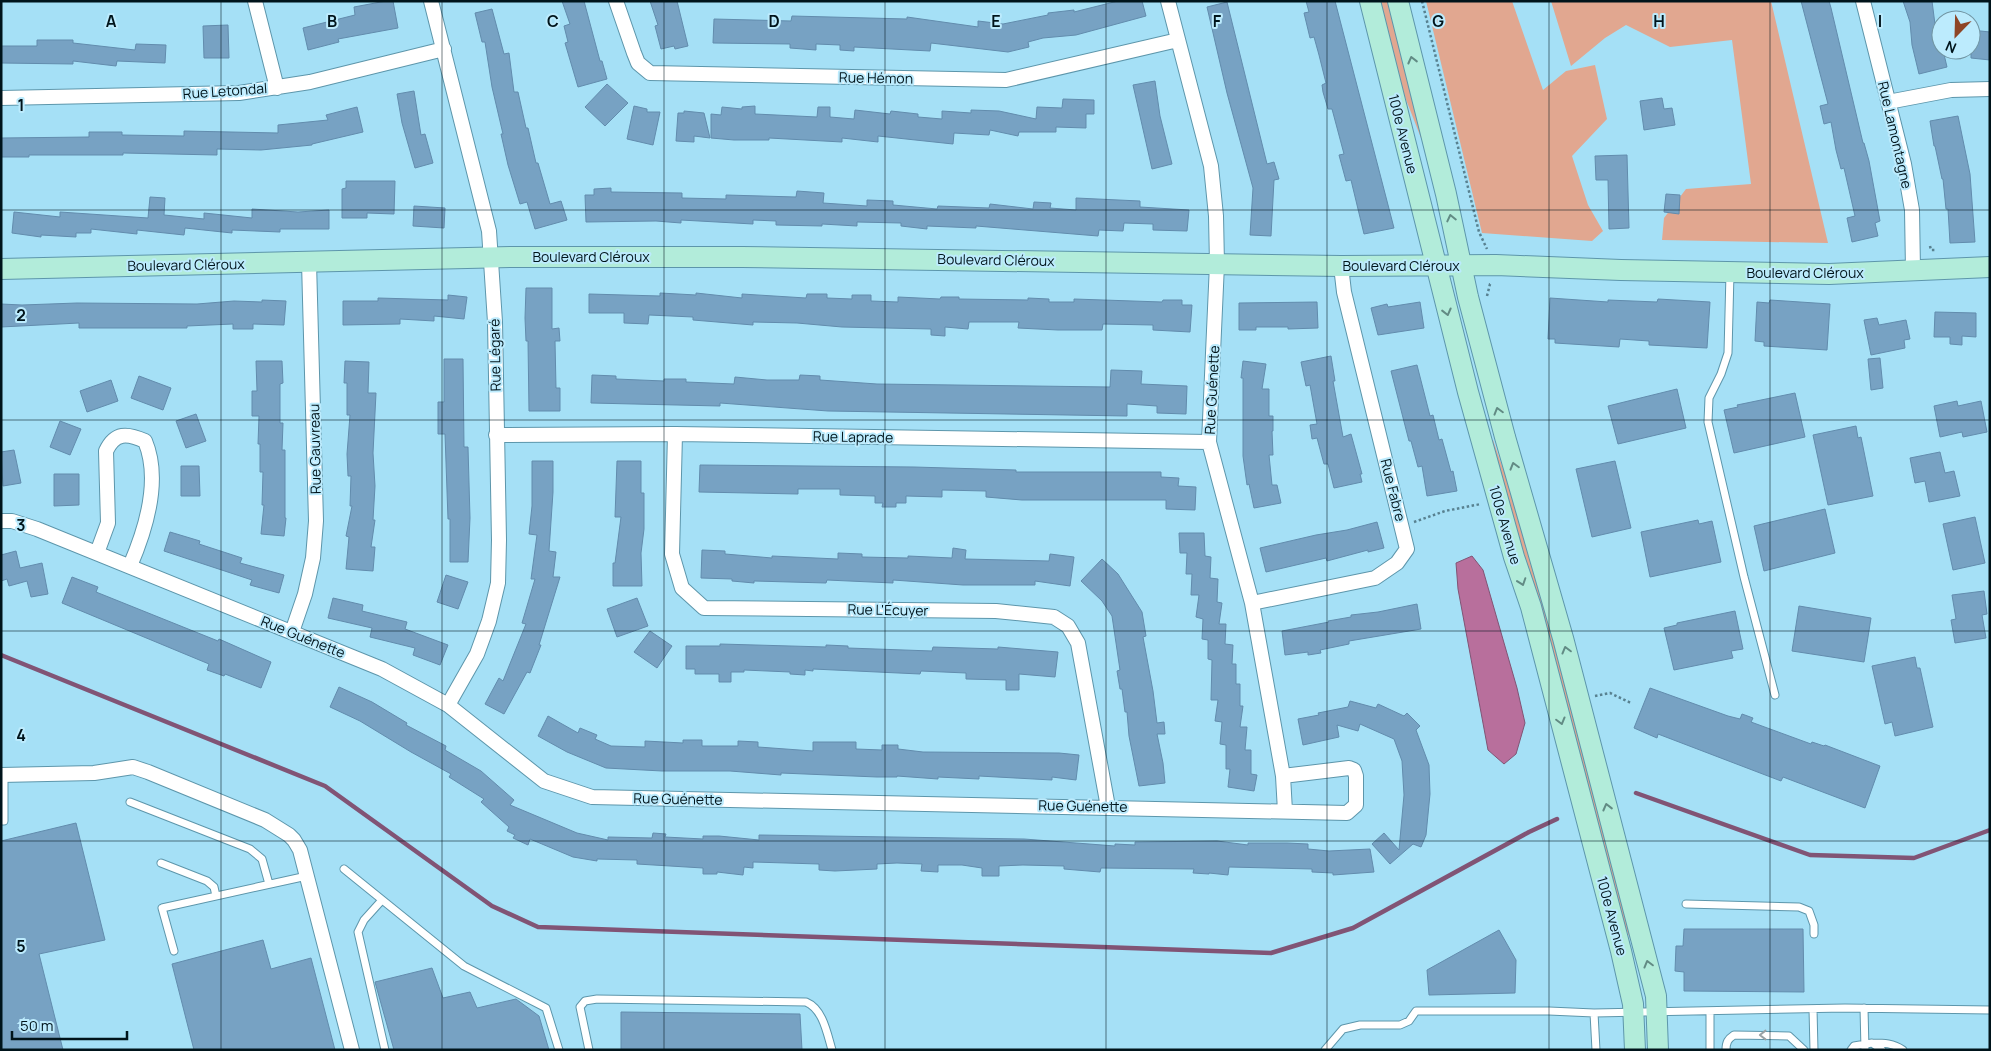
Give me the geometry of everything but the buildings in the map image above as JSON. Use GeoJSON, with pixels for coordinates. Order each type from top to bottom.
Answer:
{"type":"FeatureCollection","features":[{"type":"Feature","properties":{"kind":"street"},"geometry":{"type":"LineString","coordinates":[[255,1],[276,88]]}},
{"type":"Feature","properties":{"kind":"street","name":"Rue Légaré"},"geometry":{"type":"LineString","coordinates":[[431,1],[489,231],[495,306],[496,435],[500,540],[495,597],[489,621],[476,654],[448,705]]}},
{"type":"Feature","properties":{"kind":"street","name":"Rue Hémon"},"geometry":{"type":"LineString","coordinates":[[616,1],[638,64],[650,73],[1006,80],[1178,40]]}},
{"type":"Feature","properties":{"kind":"street","name":"Rue Guénette"},"geometry":{"type":"LineString","coordinates":[[1168,1],[1211,166],[1216,216],[1217,264],[1209,442],[1252,604],[1283,776],[1285,811]]}},
{"type":"Feature","properties":{"kind":"street","name":"100e Avenue"},"geometry":{"type":"LineString","coordinates":[[1370,1],[1435,265],[1514,557],[1531,606],[1621,951],[1632,996],[1635,1050]]}},
{"type":"Feature","properties":{"kind":"street","name":"100e Avenue"},"geometry":{"type":"LineString","coordinates":[[1398,1],[1491,385],[1588,733],[1656,996],[1658,1050]]}},
{"type":"Feature","properties":{"kind":"street","name":"Rue Lamontagne"},"geometry":{"type":"LineString","coordinates":[[1863,1],[1904,164],[1912,210],[1914,270]]}},
{"type":"Feature","properties":{"kind":"street","name":"Rue Letondal"},"geometry":{"type":"LineString","coordinates":[[1,98],[239,93],[310,82],[444,49]]}},
{"type":"Feature","properties":{"kind":"street"},"geometry":{"type":"LineString","coordinates":[[1888,102],[1951,90],[1990,89]]}},
{"type":"Feature","properties":{"kind":"street","name":"Boulevard Cléroux"},"geometry":{"type":"LineString","coordinates":[[1,269],[492,257],[752,257],[1341,266],[1462,265],[1830,274],[1990,268]]}},
{"type":"Feature","properties":{"kind":"street","name":"Rue Gauvreau"},"geometry":{"type":"LineString","coordinates":[[292,632],[305,594],[313,558],[316,521],[312,316],[309,262]]}},
{"type":"Feature","properties":{"kind":"street","name":"Rue Fabre"},"geometry":{"type":"LineString","coordinates":[[1252,604],[1375,578],[1397,563],[1407,549],[1344,292],[1341,266]]}},
{"type":"Feature","properties":{"kind":"street","name":"Rue Laprade"},"geometry":{"type":"LineString","coordinates":[[496,435],[675,434],[1209,442]]}},
{"type":"Feature","properties":{"kind":"street","name":"Rue L'Écuyer"},"geometry":{"type":"LineString","coordinates":[[675,434],[672,554],[682,588],[704,608],[996,611],[1054,617],[1068,626],[1078,643],[1108,807]]}},
{"type":"Feature","properties":{"kind":"street"},"geometry":{"type":"LineString","coordinates":[[97,553],[108,523],[106,450],[111,440],[120,436],[132,435],[145,441],[150,453],[151,471],[150,503],[142,537],[130,566]]}},
{"type":"Feature","properties":{"kind":"street","name":"Rue Guénette"},"geometry":{"type":"LineString","coordinates":[[1,521],[12,521],[37,529],[382,669],[448,705],[544,781],[592,797],[1348,813],[1356,804],[1356,776],[1354,770],[1349,768],[1283,776]]}},
{"type":"Feature","properties":{"kind":"street"},"geometry":{"type":"LineString","coordinates":[[2,775],[94,773],[133,768],[140,769],[253,815],[283,830],[298,845],[352,1050]]}},
{"type":"Feature","properties":{"kind":"lane"},"geometry":{"type":"LineString","coordinates":[[1730,273],[1728,354],[1721,374],[1709,398],[1708,422],[1744,577],[1775,695]]}},
{"type":"Feature","properties":{"kind":"lane"},"geometry":{"type":"LineString","coordinates":[[1,821],[4,821],[2,775]]}},
{"type":"Feature","properties":{"kind":"lane"},"geometry":{"type":"LineString","coordinates":[[130,802],[250,849],[262,859],[269,884]]}},
{"type":"Feature","properties":{"kind":"lane"},"geometry":{"type":"LineString","coordinates":[[161,863],[207,881],[214,887],[216,896]]}},
{"type":"Feature","properties":{"kind":"lane"},"geometry":{"type":"LineString","coordinates":[[344,869],[469,969],[546,1008],[558,1050]]}},
{"type":"Feature","properties":{"kind":"lane"},"geometry":{"type":"LineString","coordinates":[[174,951],[162,908],[307,876]]}},
{"type":"Feature","properties":{"kind":"lane"},"geometry":{"type":"LineString","coordinates":[[382,900],[364,920],[358,932],[385,1050]]}},
{"type":"Feature","properties":{"kind":"lane"},"geometry":{"type":"LineString","coordinates":[[1686,904],[1799,907],[1809,911],[1814,924],[1814,934]]}},
{"type":"Feature","properties":{"kind":"lane"},"geometry":{"type":"LineString","coordinates":[[589,1050],[580,1007],[585,1001],[606,999],[806,1002],[813,1006],[820,1015],[832,1050]]}},
{"type":"Feature","properties":{"kind":"lane"},"geometry":{"type":"LineString","coordinates":[[1864,1008],[1867,1045]]}},
{"type":"Feature","properties":{"kind":"lane"},"geometry":{"type":"LineString","coordinates":[[1325,1050],[1343,1029],[1360,1025],[1400,1025],[1409,1021],[1416,1011],[1658,1012],[1864,1008],[1990,1010]]}},
{"type":"Feature","properties":{"kind":"lane"},"geometry":{"type":"LineString","coordinates":[[1813,1009],[1814,1050]]}},
{"type":"Feature","properties":{"kind":"lane"},"geometry":{"type":"LineString","coordinates":[[1710,1011],[1710,1050]]}},
{"type":"Feature","properties":{"kind":"lane"},"geometry":{"type":"LineString","coordinates":[[1594,1012],[1596,1050]]}},
{"type":"Feature","properties":{"kind":"lane"},"geometry":{"type":"LineString","coordinates":[[1726,1050],[1726,1043],[1734,1035],[1764,1035],[1789,1036],[1804,1050]]}},
{"type":"Feature","properties":{"kind":"lane"},"geometry":{"type":"LineString","coordinates":[[1851,1050],[1854,1046],[1888,1043],[1896,1045],[1902,1050]]}},
{"type":"Feature","properties":{"kind":"lane"},"geometry":{"type":"LineString","coordinates":[[1867,1045],[1882,1050]]}},
{"type":"Feature","properties":{"kind":"path"},"geometry":{"type":"LineString","coordinates":[[1422,1],[1479,232],[1486,245]]}},
{"type":"Feature","properties":{"kind":"path"},"geometry":{"type":"LineString","coordinates":[[1413,523],[1445,511],[1485,504]]}},
{"type":"Feature","properties":{"kind":"path"},"geometry":{"type":"LineString","coordinates":[[1595,696],[1610,693],[1631,703]]}},
{"type":"Feature","properties":{"kind":"shaded area"},"geometry":{"type":"Polygon","coordinates":[[[1378,1],[1389,1],[1423,138],[1421,138],[1396,74],[1378,1]]]}},
{"type":"Feature","properties":{"kind":"shaded area"},"geometry":{"type":"Polygon","coordinates":[[[1426,1],[1512,1],[1543,90],[1566,71],[1595,65],[1607,119],[1572,156],[1588,205],[1603,231],[1592,241],[1482,233],[1426,1]]]}},
{"type":"Feature","properties":{"kind":"shaded area"},"geometry":{"type":"Polygon","coordinates":[[[1551,1],[1771,1],[1828,243],[1662,240],[1664,218],[1686,189],[1751,184],[1732,40],[1670,47],[1626,25],[1605,38],[1571,66],[1551,1]]]}},
{"type":"Feature","properties":{"kind":"shaded area"},"geometry":{"type":"Polygon","coordinates":[[[1493,440],[1524,529],[1635,950],[1618,911],[1490,441],[1493,440]]]}},
{"type":"Feature","properties":{"kind":"shaded area"},"geometry":{"type":"Polygon","coordinates":[[[1472,556],[1483,570],[1517,688],[1525,723],[1516,754],[1504,764],[1488,750],[1458,589],[1456,563],[1472,556]]]}},
{"type":"Feature","properties":{"kind":"waterway"},"geometry":{"type":"LineString","coordinates":[[1,655],[325,786],[492,906],[538,927],[1271,953],[1353,928],[1529,832],[1557,819]]}},
{"type":"Feature","properties":{"kind":"waterway"},"geometry":{"type":"LineString","coordinates":[[1636,793],[1810,855],[1914,858],[1990,830]]}}]}
